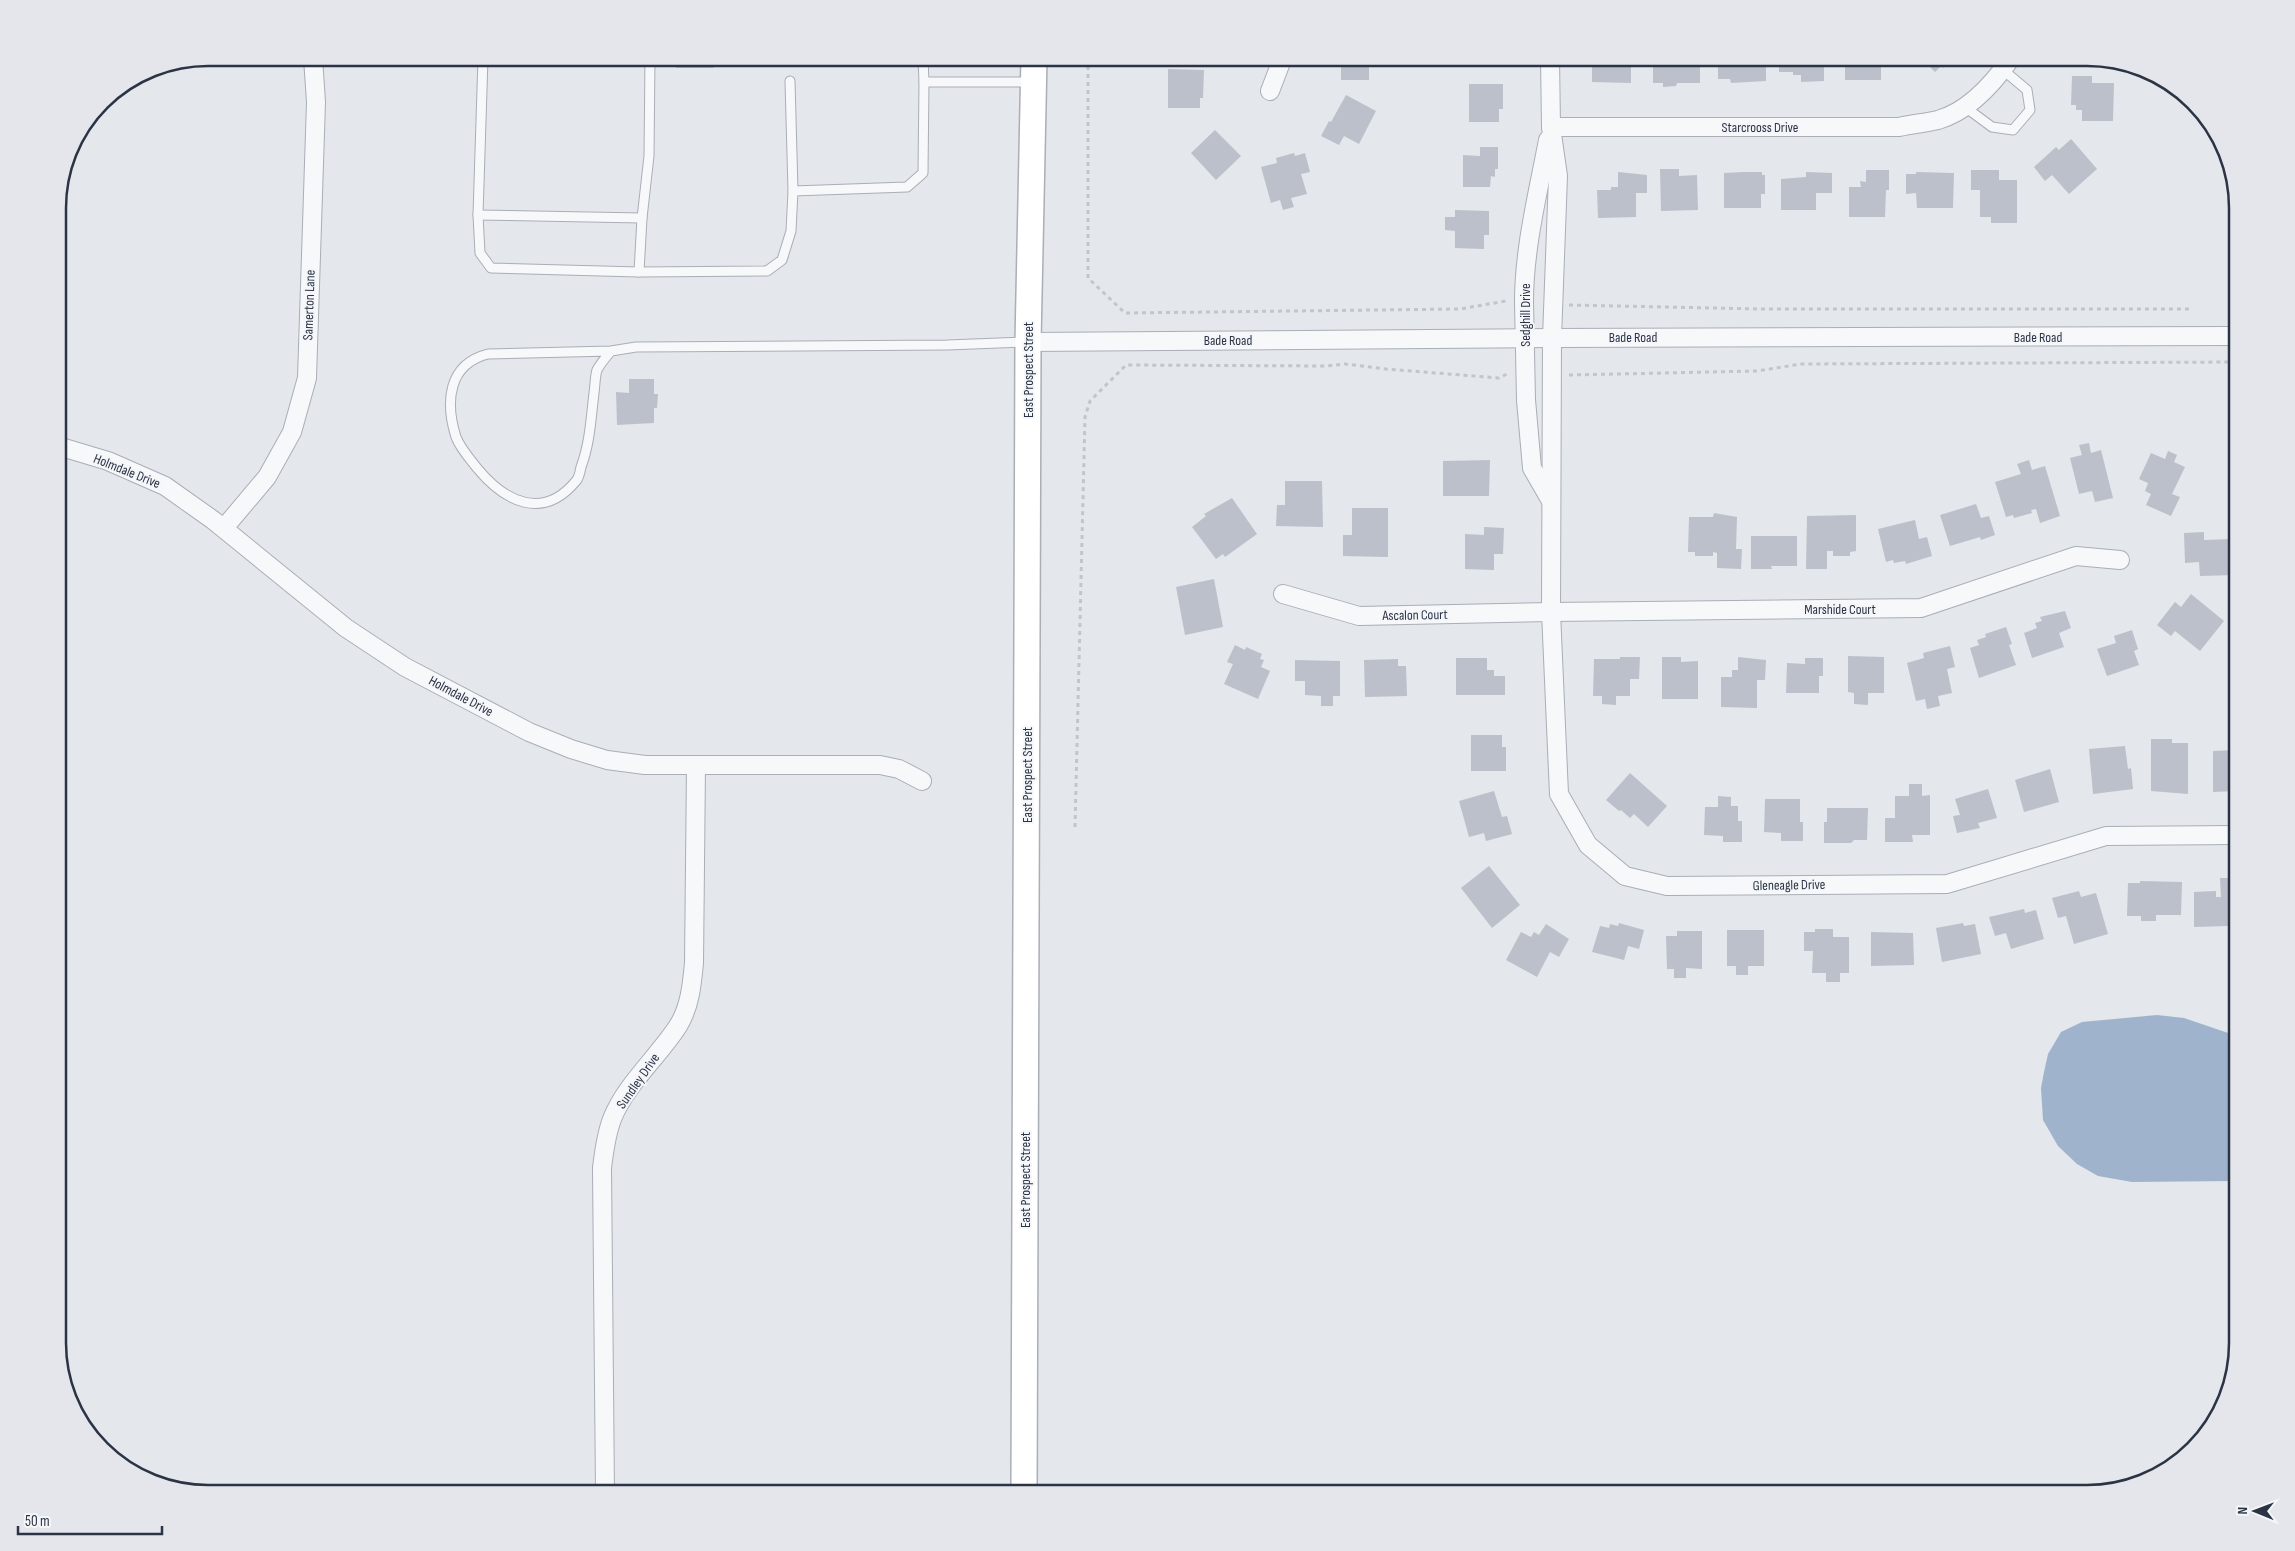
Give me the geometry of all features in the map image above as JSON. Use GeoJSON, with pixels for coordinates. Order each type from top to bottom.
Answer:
{"type":"FeatureCollection","features":[{"type":"Feature","properties":{"kind":"street"},"geometry":{"type":"LineString","coordinates":[[1270,91],[1279,66]]}},
{"type":"Feature","properties":{"kind":"street","name":"Sedghill Drive"},"geometry":{"type":"LineString","coordinates":[[1550,66],[1551,127],[1558,176],[1552,338],[1551,612]]}},
{"type":"Feature","properties":{"kind":"street","name":"Starcrooss Drive"},"geometry":{"type":"LineString","coordinates":[[1551,127],[1899,127],[1939,119],[1965,107],[1990,85],[2004,66]]}},
{"type":"Feature","properties":{"kind":"street","name":"Samerton Lane"},"geometry":{"type":"LineString","coordinates":[[224,528],[267,477],[292,432],[306,378],[316,102],[314,67]]}},
{"type":"Feature","properties":{"kind":"street","name":"East Prospect Street"},"geometry":{"type":"LineString","coordinates":[[1024,1485],[1028,342],[1034,70]]}},
{"type":"Feature","properties":{"kind":"street","name":"Sedghill Drive"},"geometry":{"type":"LineString","coordinates":[[1551,127],[1532,227],[1524,286],[1526,400],[1532,468],[1551,500]]}},
{"type":"Feature","properties":{"kind":"street","name":"Bade Road"},"geometry":{"type":"LineString","coordinates":[[1028,342],[1524,338],[2229,336]]}},
{"type":"Feature","properties":{"kind":"street","name":"Holmdale Drive"},"geometry":{"type":"LineString","coordinates":[[67,449],[108,461],[165,486],[224,528],[346,628],[405,667],[529,732],[585,754],[607,760],[645,765],[880,765],[899,768],[922,781]]}},
{"type":"Feature","properties":{"kind":"street","name":"Marshide Court"},"geometry":{"type":"LineString","coordinates":[[1551,612],[1921,608],[2076,556],[2120,560]]}},
{"type":"Feature","properties":{"kind":"street","name":"Ascalon Court"},"geometry":{"type":"LineString","coordinates":[[1283,594],[1359,616],[1551,612]]}},
{"type":"Feature","properties":{"kind":"street","name":"Gleneagle Drive"},"geometry":{"type":"LineString","coordinates":[[1551,612],[1559,794],[1588,845],[1625,876],[1667,886],[1947,884],[2106,836],[2229,835]]}},
{"type":"Feature","properties":{"kind":"street","name":"Sundley Drive"},"geometry":{"type":"LineString","coordinates":[[604,1485],[602,1168],[606,1138],[612,1118],[624,1098],[679,1025],[692,986],[694,963],[696,766]]}},
{"type":"Feature","properties":{"kind":"lane"},"geometry":{"type":"LineString","coordinates":[[1965,107],[1992,127],[2013,130],[2030,110],[2027,90],[2008,66]]}},
{"type":"Feature","properties":{"kind":"lane"},"geometry":{"type":"LineString","coordinates":[[483,67],[478,215],[480,252],[491,268],[639,272],[767,271],[782,260],[791,230],[790,81]]}},
{"type":"Feature","properties":{"kind":"lane"},"geometry":{"type":"LineString","coordinates":[[639,272],[642,218],[649,156],[650,67]]}},
{"type":"Feature","properties":{"kind":"lane"},"geometry":{"type":"LineString","coordinates":[[792,191],[907,187],[923,173],[923,67]]}},
{"type":"Feature","properties":{"kind":"lane"},"geometry":{"type":"LineString","coordinates":[[924,82],[1034,70]]}},
{"type":"Feature","properties":{"kind":"lane"},"geometry":{"type":"LineString","coordinates":[[478,215],[642,218]]}},
{"type":"Feature","properties":{"kind":"lane"},"geometry":{"type":"LineString","coordinates":[[610,352],[597,370],[587,451],[577,480],[549,502],[528,503],[516,501],[504,494],[482,474],[458,440],[450,412],[451,396],[456,375],[476,357],[488,354],[610,352],[636,347],[947,345],[1028,342]]}},
{"type":"Feature","properties":{"kind":"path"},"geometry":{"type":"LineString","coordinates":[[1088,67],[1088,278],[1125,313],[1460,309],[1509,301]]}},
{"type":"Feature","properties":{"kind":"path"},"geometry":{"type":"LineString","coordinates":[[1572,306],[1942,310],[2191,309]]}},
{"type":"Feature","properties":{"kind":"path"},"geometry":{"type":"LineString","coordinates":[[1572,375],[1757,372],[1801,364],[2229,362]]}},
{"type":"Feature","properties":{"kind":"path"},"geometry":{"type":"LineString","coordinates":[[1075,827],[1085,417],[1090,402],[1126,365],[1326,366],[1345,364],[1498,378],[1505,374]]}},
{"type":"Feature","properties":{"kind":"water"},"geometry":{"type":"Polygon","coordinates":[[[2157,1015],[2184,1018],[2229,1033],[2229,1181],[2132,1182],[2098,1176],[2077,1164],[2058,1146],[2043,1120],[2041,1088],[2044,1072],[2048,1054],[2061,1032],[2082,1022],[2157,1015]]]}},
{"type":"Feature","properties":{"kind":"building"},"geometry":{"type":"Polygon","coordinates":[[[1341,66],[1369,66],[1369,80],[1341,80],[1341,66]]]}},
{"type":"Feature","properties":{"kind":"building"},"geometry":{"type":"Polygon","coordinates":[[[1592,66],[1631,66],[1631,83],[1592,82],[1592,66]]]}},
{"type":"Feature","properties":{"kind":"building"},"geometry":{"type":"Polygon","coordinates":[[[1653,66],[1700,66],[1700,83],[1677,83],[1676,86],[1663,87],[1663,83],[1653,83],[1653,66]]]}},
{"type":"Feature","properties":{"kind":"building"},"geometry":{"type":"Polygon","coordinates":[[[1718,66],[1766,66],[1766,81],[1731,83],[1730,79],[1718,79],[1718,66]]]}},
{"type":"Feature","properties":{"kind":"building"},"geometry":{"type":"Polygon","coordinates":[[[1779,66],[1824,66],[1824,81],[1801,82],[1801,75],[1793,75],[1793,72],[1779,72],[1779,66]]]}},
{"type":"Feature","properties":{"kind":"building"},"geometry":{"type":"Polygon","coordinates":[[[1845,66],[1881,66],[1881,80],[1845,80],[1845,66]]]}},
{"type":"Feature","properties":{"kind":"building"},"geometry":{"type":"Polygon","coordinates":[[[1929,66],[1941,66],[1935,72],[1929,66]]]}},
{"type":"Feature","properties":{"kind":"building"},"geometry":{"type":"Polygon","coordinates":[[[676,67],[714,67],[714,68],[676,67]]]}},
{"type":"Feature","properties":{"kind":"building"},"geometry":{"type":"Polygon","coordinates":[[[1168,69],[1204,70],[1203,98],[1200,98],[1200,108],[1168,108],[1168,69]]]}},
{"type":"Feature","properties":{"kind":"building"},"geometry":{"type":"Polygon","coordinates":[[[2072,76],[2092,76],[2092,83],[2114,83],[2113,121],[2082,121],[2082,110],[2076,110],[2076,105],[2071,105],[2072,76]]]}},
{"type":"Feature","properties":{"kind":"building"},"geometry":{"type":"Polygon","coordinates":[[[1469,84],[1503,84],[1503,109],[1499,109],[1499,122],[1469,122],[1469,84]]]}},
{"type":"Feature","properties":{"kind":"building"},"geometry":{"type":"Polygon","coordinates":[[[1346,95],[1376,111],[1359,144],[1344,136],[1339,145],[1321,136],[1346,95]]]}},
{"type":"Feature","properties":{"kind":"building"},"geometry":{"type":"Polygon","coordinates":[[[1215,130],[1241,156],[1216,180],[1191,153],[1215,130]]]}},
{"type":"Feature","properties":{"kind":"building"},"geometry":{"type":"Polygon","coordinates":[[[2071,139],[2097,169],[2069,194],[2052,175],[2045,181],[2034,167],[2056,147],[2059,150],[2071,139]]]}},
{"type":"Feature","properties":{"kind":"building"},"geometry":{"type":"Polygon","coordinates":[[[1480,147],[1498,147],[1498,169],[1495,169],[1495,177],[1491,176],[1490,187],[1463,187],[1463,155],[1480,156],[1480,147]]]}},
{"type":"Feature","properties":{"kind":"building"},"geometry":{"type":"Polygon","coordinates":[[[1294,153],[1295,156],[1305,153],[1310,172],[1301,174],[1307,194],[1291,198],[1294,207],[1283,210],[1280,200],[1271,203],[1261,167],[1277,163],[1276,158],[1294,153]]]}},
{"type":"Feature","properties":{"kind":"building"},"geometry":{"type":"Polygon","coordinates":[[[1660,169],[1679,169],[1679,176],[1697,175],[1698,210],[1661,211],[1660,169]]]}},
{"type":"Feature","properties":{"kind":"building"},"geometry":{"type":"Polygon","coordinates":[[[1866,170],[1889,170],[1889,190],[1886,190],[1885,217],[1849,217],[1849,187],[1861,187],[1860,181],[1866,182],[1866,170]]]}},
{"type":"Feature","properties":{"kind":"building"},"geometry":{"type":"Polygon","coordinates":[[[1971,170],[1999,170],[1999,180],[2017,180],[2017,223],[1991,223],[1991,217],[1980,217],[1980,190],[1971,190],[1971,170]]]}},
{"type":"Feature","properties":{"kind":"building"},"geometry":{"type":"Polygon","coordinates":[[[1618,172],[1647,175],[1647,193],[1636,193],[1636,217],[1598,218],[1597,190],[1611,190],[1611,187],[1618,187],[1618,172]]]}},
{"type":"Feature","properties":{"kind":"building"},"geometry":{"type":"Polygon","coordinates":[[[1762,172],[1762,175],[1765,175],[1765,194],[1761,194],[1761,208],[1724,208],[1724,173],[1762,172]]]}},
{"type":"Feature","properties":{"kind":"building"},"geometry":{"type":"Polygon","coordinates":[[[1806,172],[1832,173],[1832,193],[1816,193],[1816,210],[1781,210],[1781,179],[1806,177],[1806,172]]]}},
{"type":"Feature","properties":{"kind":"building"},"geometry":{"type":"Polygon","coordinates":[[[1916,172],[1954,173],[1953,208],[1917,208],[1916,193],[1906,194],[1906,174],[1916,174],[1916,172]]]}},
{"type":"Feature","properties":{"kind":"building"},"geometry":{"type":"Polygon","coordinates":[[[1455,210],[1489,211],[1489,235],[1484,235],[1484,249],[1455,248],[1455,231],[1445,230],[1445,217],[1455,217],[1455,210]]]}},
{"type":"Feature","properties":{"kind":"building"},"geometry":{"type":"Polygon","coordinates":[[[629,379],[654,379],[654,394],[658,394],[657,408],[654,408],[654,423],[617,425],[616,392],[629,393],[629,379]]]}},
{"type":"Feature","properties":{"kind":"building"},"geometry":{"type":"Polygon","coordinates":[[[2089,443],[2091,453],[2101,450],[2113,498],[2095,502],[2092,491],[2079,494],[2070,458],[2082,455],[2079,445],[2089,443]]]}},
{"type":"Feature","properties":{"kind":"building"},"geometry":{"type":"Polygon","coordinates":[[[2168,451],[2177,455],[2174,462],[2185,467],[2172,494],[2180,497],[2171,516],[2146,505],[2151,494],[2145,491],[2148,483],[2139,479],[2151,453],[2165,459],[2168,451]]]}},
{"type":"Feature","properties":{"kind":"building"},"geometry":{"type":"Polygon","coordinates":[[[1490,460],[1489,496],[1443,496],[1443,461],[1490,460]]]}},
{"type":"Feature","properties":{"kind":"building"},"geometry":{"type":"Polygon","coordinates":[[[2029,460],[2032,470],[2045,466],[2060,516],[2040,523],[2036,509],[2031,510],[2032,513],[2014,518],[2013,515],[2006,517],[1995,482],[2021,474],[2017,464],[2029,460]]]}},
{"type":"Feature","properties":{"kind":"building"},"geometry":{"type":"Polygon","coordinates":[[[1285,481],[1322,481],[1323,527],[1276,526],[1277,505],[1285,505],[1285,481]]]}},
{"type":"Feature","properties":{"kind":"building"},"geometry":{"type":"Polygon","coordinates":[[[1232,498],[1257,534],[1225,557],[1223,554],[1216,559],[1192,527],[1206,516],[1204,514],[1232,498]]]}},
{"type":"Feature","properties":{"kind":"building"},"geometry":{"type":"Polygon","coordinates":[[[1976,504],[1981,518],[1989,516],[1995,535],[1981,540],[1980,537],[1950,546],[1940,515],[1976,504]]]}},
{"type":"Feature","properties":{"kind":"building"},"geometry":{"type":"Polygon","coordinates":[[[1352,508],[1388,508],[1388,557],[1343,556],[1343,535],[1352,535],[1352,508]]]}},
{"type":"Feature","properties":{"kind":"building"},"geometry":{"type":"Polygon","coordinates":[[[1714,513],[1737,517],[1736,549],[1742,549],[1741,569],[1717,568],[1717,553],[1713,552],[1713,556],[1695,556],[1695,552],[1688,552],[1689,517],[1713,517],[1714,513]]]}},
{"type":"Feature","properties":{"kind":"building"},"geometry":{"type":"Polygon","coordinates":[[[1856,515],[1856,551],[1850,552],[1850,556],[1833,556],[1833,551],[1827,551],[1827,569],[1806,569],[1807,516],[1856,515]]]}},
{"type":"Feature","properties":{"kind":"building"},"geometry":{"type":"Polygon","coordinates":[[[1915,520],[1919,539],[1927,537],[1932,556],[1906,564],[1905,561],[1894,563],[1893,560],[1886,562],[1878,529],[1915,520]]]}},
{"type":"Feature","properties":{"kind":"building"},"geometry":{"type":"Polygon","coordinates":[[[1484,527],[1504,528],[1503,554],[1494,554],[1494,570],[1465,569],[1465,534],[1484,535],[1484,527]]]}},
{"type":"Feature","properties":{"kind":"building"},"geometry":{"type":"Polygon","coordinates":[[[2204,532],[2204,540],[2229,539],[2229,575],[2200,576],[2199,562],[2185,563],[2184,533],[2204,532]]]}},
{"type":"Feature","properties":{"kind":"building"},"geometry":{"type":"Polygon","coordinates":[[[1751,536],[1797,536],[1797,566],[1771,566],[1772,569],[1751,569],[1751,536]]]}},
{"type":"Feature","properties":{"kind":"building"},"geometry":{"type":"Polygon","coordinates":[[[1214,579],[1223,627],[1185,635],[1176,587],[1214,579]]]}},
{"type":"Feature","properties":{"kind":"building"},"geometry":{"type":"Polygon","coordinates":[[[2191,594],[2224,621],[2200,651],[2175,631],[2171,636],[2157,625],[2175,602],[2181,607],[2191,594]]]}},
{"type":"Feature","properties":{"kind":"building"},"geometry":{"type":"Polygon","coordinates":[[[2065,611],[2071,628],[2059,633],[2064,647],[2032,658],[2024,633],[2037,628],[2035,623],[2042,621],[2040,617],[2065,611]]]}},
{"type":"Feature","properties":{"kind":"building"},"geometry":{"type":"Polygon","coordinates":[[[2006,627],[2012,644],[2009,645],[2016,665],[1979,678],[1970,648],[1979,645],[1977,640],[1986,637],[1985,634],[2006,627]]]}},
{"type":"Feature","properties":{"kind":"building"},"geometry":{"type":"Polygon","coordinates":[[[2132,630],[2138,649],[2134,651],[2139,665],[2107,676],[2097,649],[2116,643],[2114,636],[2132,630]]]}},
{"type":"Feature","properties":{"kind":"building"},"geometry":{"type":"Polygon","coordinates":[[[1235,645],[1245,650],[1246,647],[1262,654],[1260,659],[1264,660],[1261,667],[1270,671],[1258,699],[1224,684],[1233,664],[1227,662],[1235,645]]]}},
{"type":"Feature","properties":{"kind":"building"},"geometry":{"type":"Polygon","coordinates":[[[1950,646],[1955,667],[1947,669],[1952,693],[1938,696],[1940,706],[1927,709],[1925,699],[1916,701],[1907,663],[1924,658],[1923,653],[1950,646]]]}},
{"type":"Feature","properties":{"kind":"building"},"geometry":{"type":"Polygon","coordinates":[[[1848,656],[1884,657],[1884,693],[1868,693],[1868,705],[1854,704],[1854,693],[1848,692],[1848,656]]]}},
{"type":"Feature","properties":{"kind":"building"},"geometry":{"type":"Polygon","coordinates":[[[1620,657],[1640,657],[1639,679],[1630,679],[1630,696],[1616,696],[1616,705],[1602,704],[1602,696],[1593,696],[1594,659],[1620,659],[1620,657]]]}},
{"type":"Feature","properties":{"kind":"building"},"geometry":{"type":"Polygon","coordinates":[[[1662,657],[1681,657],[1681,662],[1698,661],[1698,699],[1662,699],[1662,657]]]}},
{"type":"Feature","properties":{"kind":"building"},"geometry":{"type":"Polygon","coordinates":[[[1738,657],[1766,660],[1765,680],[1757,680],[1757,708],[1721,707],[1721,677],[1732,677],[1732,670],[1738,670],[1738,657]]]}},
{"type":"Feature","properties":{"kind":"building"},"geometry":{"type":"Polygon","coordinates":[[[1456,658],[1487,658],[1487,670],[1494,670],[1494,676],[1505,676],[1505,695],[1456,695],[1456,658]]]}},
{"type":"Feature","properties":{"kind":"building"},"geometry":{"type":"Polygon","coordinates":[[[1805,658],[1823,658],[1823,676],[1819,676],[1819,693],[1786,693],[1787,663],[1805,664],[1805,658]]]}},
{"type":"Feature","properties":{"kind":"building"},"geometry":{"type":"Polygon","coordinates":[[[1398,659],[1398,666],[1406,666],[1407,696],[1365,697],[1364,660],[1398,659]]]}},
{"type":"Feature","properties":{"kind":"building"},"geometry":{"type":"Polygon","coordinates":[[[1295,660],[1340,661],[1340,696],[1333,696],[1333,706],[1321,706],[1321,696],[1305,695],[1305,681],[1295,681],[1295,660]]]}},
{"type":"Feature","properties":{"kind":"building"},"geometry":{"type":"Polygon","coordinates":[[[1471,735],[1502,735],[1502,747],[1506,747],[1506,771],[1471,771],[1471,735]]]}},
{"type":"Feature","properties":{"kind":"building"},"geometry":{"type":"Polygon","coordinates":[[[2151,739],[2172,739],[2172,743],[2188,743],[2188,794],[2151,791],[2151,739]]]}},
{"type":"Feature","properties":{"kind":"building"},"geometry":{"type":"Polygon","coordinates":[[[2125,746],[2128,769],[2131,768],[2133,789],[2093,794],[2089,749],[2125,746]]]}},
{"type":"Feature","properties":{"kind":"building"},"geometry":{"type":"Polygon","coordinates":[[[2229,750],[2229,791],[2213,792],[2213,751],[2229,750]]]}},
{"type":"Feature","properties":{"kind":"building"},"geometry":{"type":"Polygon","coordinates":[[[2050,769],[2059,802],[2024,812],[2015,780],[2050,769]]]}},
{"type":"Feature","properties":{"kind":"building"},"geometry":{"type":"Polygon","coordinates":[[[1630,773],[1667,806],[1648,827],[1634,814],[1630,818],[1606,800],[1630,773]]]}},
{"type":"Feature","properties":{"kind":"building"},"geometry":{"type":"Polygon","coordinates":[[[1909,784],[1922,784],[1922,796],[1930,795],[1930,835],[1912,835],[1913,842],[1885,842],[1885,818],[1895,818],[1895,796],[1909,796],[1909,784]]]}},
{"type":"Feature","properties":{"kind":"building"},"geometry":{"type":"Polygon","coordinates":[[[1988,789],[1997,818],[1978,823],[1980,828],[1957,833],[1953,816],[1960,815],[1955,799],[1988,789]]]}},
{"type":"Feature","properties":{"kind":"building"},"geometry":{"type":"Polygon","coordinates":[[[1494,791],[1502,817],[1507,816],[1512,834],[1486,841],[1484,833],[1469,837],[1459,801],[1494,791]]]}},
{"type":"Feature","properties":{"kind":"building"},"geometry":{"type":"Polygon","coordinates":[[[1718,796],[1731,797],[1731,806],[1738,806],[1738,821],[1742,821],[1742,842],[1723,842],[1723,836],[1704,835],[1705,807],[1718,807],[1718,796]]]}},
{"type":"Feature","properties":{"kind":"building"},"geometry":{"type":"Polygon","coordinates":[[[1765,799],[1800,799],[1800,822],[1803,822],[1803,841],[1781,841],[1781,833],[1764,832],[1765,799]]]}},
{"type":"Feature","properties":{"kind":"building"},"geometry":{"type":"Polygon","coordinates":[[[1827,808],[1868,808],[1867,840],[1854,840],[1851,843],[1824,843],[1824,822],[1827,822],[1827,808]]]}},
{"type":"Feature","properties":{"kind":"building"},"geometry":{"type":"Polygon","coordinates":[[[1489,866],[1520,905],[1492,928],[1461,888],[1489,866]]]}},
{"type":"Feature","properties":{"kind":"building"},"geometry":{"type":"Polygon","coordinates":[[[2220,878],[2229,878],[2229,938],[2228,926],[2194,927],[2194,892],[2216,891],[2216,897],[2221,897],[2220,878]]]}},
{"type":"Feature","properties":{"kind":"building"},"geometry":{"type":"Polygon","coordinates":[[[2140,881],[2182,882],[2181,915],[2156,915],[2156,921],[2141,921],[2141,916],[2127,916],[2128,883],[2140,883],[2140,881]]]}},
{"type":"Feature","properties":{"kind":"building"},"geometry":{"type":"Polygon","coordinates":[[[2079,891],[2081,897],[2096,893],[2108,934],[2074,944],[2066,916],[2058,918],[2052,898],[2079,891]]]}},
{"type":"Feature","properties":{"kind":"building"},"geometry":{"type":"Polygon","coordinates":[[[2024,909],[2025,913],[2036,910],[2044,939],[2011,949],[2006,933],[1995,936],[1989,917],[2024,909]]]}},
{"type":"Feature","properties":{"kind":"building"},"geometry":{"type":"Polygon","coordinates":[[[1619,923],[1644,930],[1639,949],[1628,946],[1624,960],[1592,952],[1600,926],[1609,928],[1610,924],[1618,926],[1619,923]]]}},
{"type":"Feature","properties":{"kind":"building"},"geometry":{"type":"Polygon","coordinates":[[[1963,923],[1964,926],[1975,924],[1981,954],[1942,962],[1936,928],[1963,923]]]}},
{"type":"Feature","properties":{"kind":"building"},"geometry":{"type":"Polygon","coordinates":[[[1546,924],[1569,939],[1559,957],[1550,952],[1537,977],[1506,960],[1521,932],[1531,937],[1534,932],[1539,935],[1546,924]]]}},
{"type":"Feature","properties":{"kind":"building"},"geometry":{"type":"Polygon","coordinates":[[[1815,929],[1833,929],[1833,937],[1849,937],[1849,973],[1840,973],[1840,982],[1826,982],[1826,973],[1812,973],[1813,951],[1804,951],[1804,932],[1815,932],[1815,929]]]}},
{"type":"Feature","properties":{"kind":"building"},"geometry":{"type":"Polygon","coordinates":[[[1727,930],[1764,930],[1764,966],[1748,966],[1748,975],[1736,975],[1736,966],[1727,966],[1727,930]]]}},
{"type":"Feature","properties":{"kind":"building"},"geometry":{"type":"Polygon","coordinates":[[[1677,931],[1702,931],[1702,969],[1686,968],[1686,978],[1674,978],[1674,969],[1667,969],[1666,936],[1677,936],[1677,931]]]}},
{"type":"Feature","properties":{"kind":"building"},"geometry":{"type":"Polygon","coordinates":[[[1871,932],[1913,933],[1914,965],[1871,966],[1871,932]]]}}]}
